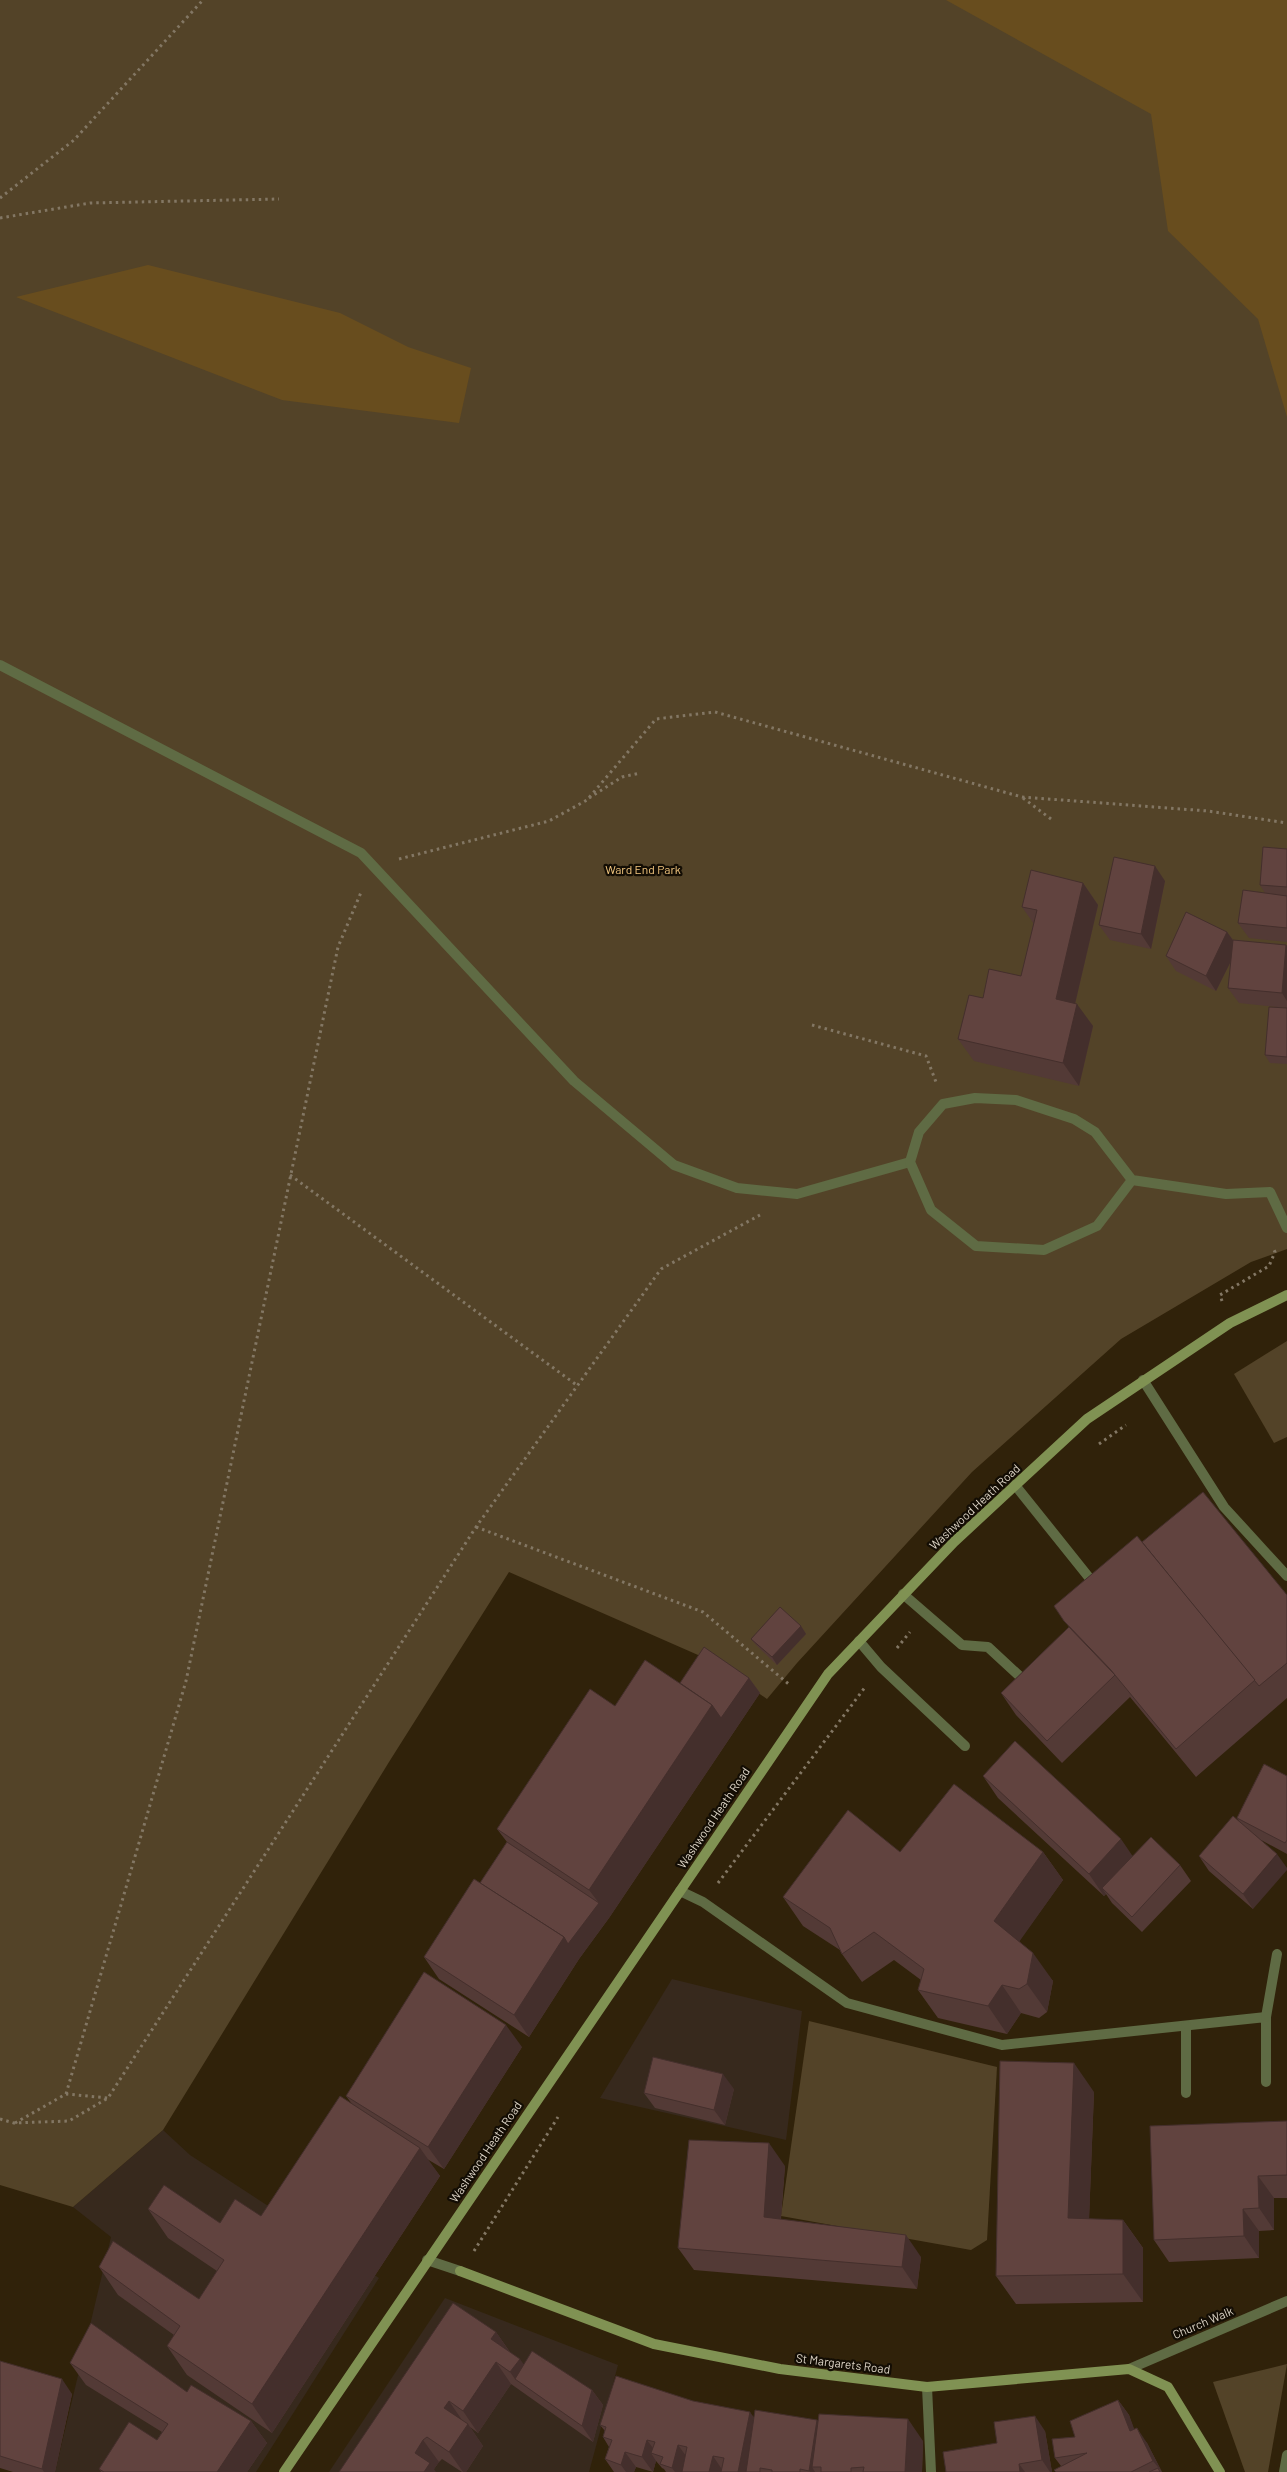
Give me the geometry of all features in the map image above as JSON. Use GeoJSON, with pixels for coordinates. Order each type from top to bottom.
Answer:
{"type":"FeatureCollection","features":[{"type":"Feature","properties":{"kind":"main road","name":"Washwood Heath Road"},"geometry":{"type":"LineString","coordinates":[[284,2472],[828,1674],[954,1542],[1087,1419],[1230,1324],[1287,1295]]}},
{"type":"Feature","properties":{"kind":"main road","name":"St Margarets Road"},"geometry":{"type":"LineString","coordinates":[[460,2271],[654,2344],[780,2369],[928,2387],[1129,2369],[1168,2387],[1220,2472]]}},
{"type":"Feature","properties":{"kind":"street"},"geometry":{"type":"LineString","coordinates":[[0,666],[361,853],[574,1081],[674,1165],[737,1188],[797,1194],[910,1162]]}},
{"type":"Feature","properties":{"kind":"street"},"geometry":{"type":"LineString","coordinates":[[1132,1180],[1097,1226],[1044,1250],[976,1246],[931,1210],[910,1162],[919,1132],[944,1104],[976,1098],[1016,1100],[1074,1119],[1095,1132],[1132,1180],[1226,1194],[1270,1192],[1287,1228]]}},
{"type":"Feature","properties":{"kind":"street"},"geometry":{"type":"LineString","coordinates":[[1143,1380],[1224,1507],[1287,1576]]}},
{"type":"Feature","properties":{"kind":"street"},"geometry":{"type":"LineString","coordinates":[[1016,1485],[1095,1585]]}},
{"type":"Feature","properties":{"kind":"street"},"geometry":{"type":"LineString","coordinates":[[903,1594],[962,1645],[988,1646],[1032,1688]]}},
{"type":"Feature","properties":{"kind":"street"},"geometry":{"type":"LineString","coordinates":[[859,1641],[881,1668],[965,1746]]}},
{"type":"Feature","properties":{"kind":"street"},"geometry":{"type":"LineString","coordinates":[[680,1891],[703,1902],[847,2003],[1002,2045],[1266,2017]]}},
{"type":"Feature","properties":{"kind":"street"},"geometry":{"type":"LineString","coordinates":[[1266,2082],[1266,2017],[1277,1954]]}},
{"type":"Feature","properties":{"kind":"street"},"geometry":{"type":"LineString","coordinates":[[1186,2026],[1186,2093]]}},
{"type":"Feature","properties":{"kind":"street","name":"St Margarets Road"},"geometry":{"type":"LineString","coordinates":[[427,2260],[460,2271]]}},
{"type":"Feature","properties":{"kind":"street","name":"Church Walk"},"geometry":{"type":"LineString","coordinates":[[1129,2369],[1287,2301]]}},
{"type":"Feature","properties":{"kind":"street"},"geometry":{"type":"LineString","coordinates":[[928,2387],[932,2472]]}},
{"type":"Feature","properties":{"kind":"street"},"geometry":{"type":"LineString","coordinates":[[1284,2472],[1287,2455]]}},
{"type":"Feature","properties":{"kind":"path"},"geometry":{"type":"LineString","coordinates":[[0,198],[74,140],[203,0]]}},
{"type":"Feature","properties":{"kind":"path"},"geometry":{"type":"LineString","coordinates":[[0,218],[90,203],[279,199]]}},
{"type":"Feature","properties":{"kind":"path"},"geometry":{"type":"LineString","coordinates":[[587,800],[656,720],[715,712],[1022,797],[1208,811],[1287,823]]}},
{"type":"Feature","properties":{"kind":"path"},"geometry":{"type":"LineString","coordinates":[[66,2094],[186,1681],[338,947],[372,866],[549,821],[587,800],[622,777],[640,773]]}},
{"type":"Feature","properties":{"kind":"path"},"geometry":{"type":"LineString","coordinates":[[1022,797],[1051,819]]}},
{"type":"Feature","properties":{"kind":"path"},"geometry":{"type":"LineString","coordinates":[[812,1025],[926,1056],[944,1104]]}},
{"type":"Feature","properties":{"kind":"path"},"geometry":{"type":"LineString","coordinates":[[290,1175],[578,1386]]}},
{"type":"Feature","properties":{"kind":"path"},"geometry":{"type":"LineString","coordinates":[[0,2119],[14,2123],[70,2121],[108,2098],[476,1527],[661,1269],[797,1194]]}},
{"type":"Feature","properties":{"kind":"path"},"geometry":{"type":"LineString","coordinates":[[1230,1324],[1220,1294],[1269,1266],[1275,1252],[1271,1244]]}},
{"type":"Feature","properties":{"kind":"path"},"geometry":{"type":"LineString","coordinates":[[1091,1450],[1157,1403]]}},
{"type":"Feature","properties":{"kind":"path"},"geometry":{"type":"LineString","coordinates":[[476,1527],[703,1612],[809,1701]]}},
{"type":"Feature","properties":{"kind":"path"},"geometry":{"type":"LineString","coordinates":[[703,1902],[881,1668],[925,1614]]}},
{"type":"Feature","properties":{"kind":"path"},"geometry":{"type":"LineString","coordinates":[[14,2123],[66,2094],[108,2098]]}},
{"type":"Feature","properties":{"kind":"path"},"geometry":{"type":"LineString","coordinates":[[460,2271],[559,2116]]}},
{"type":"Feature","properties":{"kind":"shaded area"},"geometry":{"type":"Polygon","coordinates":[[[946,0],[1287,0],[1287,417],[1258,319],[1168,231],[1151,114],[946,0]]]}},
{"type":"Feature","properties":{"kind":"shaded area"},"geometry":{"type":"Polygon","coordinates":[[[148,265],[340,313],[408,347],[471,368],[459,423],[282,400],[16,297],[148,265]]]}},
{"type":"Feature","properties":{"kind":"shaded area"},"geometry":{"type":"Polygon","coordinates":[[[672,1979],[802,2011],[786,2140],[600,2098],[672,1979]]]}},
{"type":"Feature","properties":{"kind":"shaded area"},"geometry":{"type":"Polygon","coordinates":[[[163,2130],[190,2155],[379,2278],[256,2472],[55,2472],[111,2237],[73,2207],[163,2130]]]}},
{"type":"Feature","properties":{"kind":"shaded area"},"geometry":{"type":"Polygon","coordinates":[[[445,2298],[618,2365],[589,2472],[329,2472],[445,2298]]]}},
{"type":"Feature","properties":{"kind":"green space","name":"Ward End Park"},"geometry":{"type":"Polygon","coordinates":[[[0,0],[1287,0],[1287,1249],[1251,1262],[1121,1339],[972,1472],[797,1663],[767,1699],[714,1662],[509,1572],[389,1762],[163,2130],[73,2207],[0,2185],[0,0]]]}},
{"type":"Feature","properties":{"kind":"green space"},"geometry":{"type":"Polygon","coordinates":[[[1287,1341],[1287,1437],[1274,1443],[1234,1374],[1287,1341]]]}},
{"type":"Feature","properties":{"kind":"green space"},"geometry":{"type":"Polygon","coordinates":[[[809,2021],[997,2067],[987,2240],[971,2250],[781,2216],[809,2021]]]}},
{"type":"Feature","properties":{"kind":"green space"},"geometry":{"type":"Polygon","coordinates":[[[1287,2364],[1268,2472],[1245,2472],[1213,2382],[1287,2364]]]}},
{"type":"Feature","properties":{"kind":"building"},"geometry":{"type":"Polygon","coordinates":[[[1263,847],[1287,849],[1287,887],[1260,885],[1263,847]]]}},
{"type":"Feature","properties":{"kind":"building"},"geometry":{"type":"Polygon","coordinates":[[[1114,857],[1155,866],[1141,934],[1099,925],[1114,857]]]}},
{"type":"Feature","properties":{"kind":"building"},"geometry":{"type":"Polygon","coordinates":[[[1031,870],[1083,883],[1056,999],[1077,1004],[1063,1063],[958,1039],[969,995],[983,998],[989,969],[1021,976],[1037,910],[1022,907],[1031,870]]]}},
{"type":"Feature","properties":{"kind":"building"},"geometry":{"type":"Polygon","coordinates":[[[1243,890],[1287,896],[1287,928],[1238,923],[1243,890]]]}},
{"type":"Feature","properties":{"kind":"building"},"geometry":{"type":"Polygon","coordinates":[[[1186,912],[1227,932],[1206,976],[1166,956],[1186,912]]]}},
{"type":"Feature","properties":{"kind":"building"},"geometry":{"type":"Polygon","coordinates":[[[1233,940],[1286,945],[1282,993],[1228,988],[1233,940]]]}},
{"type":"Feature","properties":{"kind":"building"},"geometry":{"type":"Polygon","coordinates":[[[1269,1007],[1287,1008],[1287,1057],[1265,1055],[1269,1007]]]}},
{"type":"Feature","properties":{"kind":"building"},"geometry":{"type":"Polygon","coordinates":[[[1203,1492],[1287,1595],[1287,1663],[1259,1686],[1142,1542],[1203,1492]]]}},
{"type":"Feature","properties":{"kind":"building"},"geometry":{"type":"Polygon","coordinates":[[[1137,1536],[1255,1680],[1176,1749],[1110,1669],[1064,1621],[1054,1606],[1137,1536]]]}},
{"type":"Feature","properties":{"kind":"building"},"geometry":{"type":"Polygon","coordinates":[[[780,1607],[801,1626],[772,1657],[751,1639],[780,1607]]]}},
{"type":"Feature","properties":{"kind":"building"},"geometry":{"type":"Polygon","coordinates":[[[1069,1627],[1115,1675],[1047,1741],[1001,1693],[1069,1627]]]}},
{"type":"Feature","properties":{"kind":"building"},"geometry":{"type":"Polygon","coordinates":[[[704,1647],[749,1678],[721,1718],[712,1705],[680,1683],[704,1647]]]}},
{"type":"Feature","properties":{"kind":"building"},"geometry":{"type":"Polygon","coordinates":[[[645,1660],[712,1705],[589,1890],[497,1829],[590,1689],[615,1706],[645,1660]]]}},
{"type":"Feature","properties":{"kind":"building"},"geometry":{"type":"Polygon","coordinates":[[[1015,1741],[1121,1839],[1089,1874],[983,1776],[1015,1741]]]}},
{"type":"Feature","properties":{"kind":"building"},"geometry":{"type":"Polygon","coordinates":[[[1264,1764],[1287,1776],[1287,1840],[1285,1843],[1237,1818],[1264,1764]]]}},
{"type":"Feature","properties":{"kind":"building"},"geometry":{"type":"Polygon","coordinates":[[[954,1784],[1043,1852],[994,1921],[1033,1953],[1027,1984],[1019,1989],[1002,1985],[988,2006],[918,1990],[924,1969],[874,1932],[842,1954],[830,1928],[783,1897],[848,1810],[900,1852],[954,1784]]]}},
{"type":"Feature","properties":{"kind":"building"},"geometry":{"type":"Polygon","coordinates":[[[1233,1816],[1277,1854],[1243,1894],[1199,1856],[1233,1816]]]}},
{"type":"Feature","properties":{"kind":"building"},"geometry":{"type":"Polygon","coordinates":[[[1151,1837],[1180,1865],[1132,1917],[1102,1888],[1151,1837]]]}},
{"type":"Feature","properties":{"kind":"building"},"geometry":{"type":"Polygon","coordinates":[[[507,1842],[599,1903],[568,1944],[564,1937],[480,1883],[507,1842]]]}},
{"type":"Feature","properties":{"kind":"building"},"geometry":{"type":"Polygon","coordinates":[[[474,1879],[564,1937],[514,2015],[424,1957],[474,1879]]]}},
{"type":"Feature","properties":{"kind":"building"},"geometry":{"type":"Polygon","coordinates":[[[424,1972],[506,2025],[428,2147],[346,2096],[424,1972]]]}},
{"type":"Feature","properties":{"kind":"building"},"geometry":{"type":"Polygon","coordinates":[[[653,2057],[723,2074],[714,2110],[644,2093],[653,2057]]]}},
{"type":"Feature","properties":{"kind":"building"},"geometry":{"type":"Polygon","coordinates":[[[1000,2061],[1074,2063],[1068,2218],[1123,2220],[1123,2274],[996,2276],[1000,2061]]]}},
{"type":"Feature","properties":{"kind":"building"},"geometry":{"type":"Polygon","coordinates":[[[340,2096],[420,2148],[252,2404],[167,2346],[180,2326],[99,2267],[113,2241],[199,2299],[224,2260],[148,2209],[164,2185],[220,2223],[235,2199],[261,2216],[340,2096]]]}},
{"type":"Feature","properties":{"kind":"building"},"geometry":{"type":"Polygon","coordinates":[[[1287,2121],[1287,2175],[1258,2176],[1259,2208],[1243,2209],[1244,2236],[1154,2240],[1150,2126],[1287,2121]]]}},
{"type":"Feature","properties":{"kind":"building"},"geometry":{"type":"Polygon","coordinates":[[[689,2140],[769,2143],[764,2217],[906,2235],[902,2267],[678,2248],[689,2140]]]}},
{"type":"Feature","properties":{"kind":"building"},"geometry":{"type":"Polygon","coordinates":[[[453,2303],[496,2332],[491,2339],[520,2359],[510,2372],[496,2362],[463,2411],[449,2401],[444,2408],[468,2424],[449,2452],[427,2437],[423,2440],[415,2453],[430,2463],[424,2472],[339,2472],[453,2303]]]}},
{"type":"Feature","properties":{"kind":"building"},"geometry":{"type":"Polygon","coordinates":[[[91,2323],[187,2392],[191,2385],[251,2421],[217,2472],[104,2472],[99,2469],[129,2422],[157,2440],[168,2424],[70,2363],[91,2323]]]}},
{"type":"Feature","properties":{"kind":"building"},"geometry":{"type":"Polygon","coordinates":[[[532,2351],[592,2390],[582,2426],[515,2379],[532,2351]]]}},
{"type":"Feature","properties":{"kind":"building"},"geometry":{"type":"Polygon","coordinates":[[[0,2361],[62,2379],[42,2469],[0,2456],[0,2361]]]}},
{"type":"Feature","properties":{"kind":"building"},"geometry":{"type":"Polygon","coordinates":[[[616,2376],[693,2401],[750,2412],[738,2472],[721,2472],[724,2458],[713,2456],[709,2472],[682,2472],[687,2447],[678,2445],[672,2468],[660,2464],[663,2457],[651,2453],[655,2442],[647,2440],[642,2457],[625,2452],[621,2465],[605,2459],[612,2440],[603,2437],[606,2427],[600,2425],[616,2376]]]}},
{"type":"Feature","properties":{"kind":"building"},"geometry":{"type":"Polygon","coordinates":[[[1118,2400],[1130,2431],[1137,2428],[1153,2461],[1131,2472],[1056,2472],[1054,2470],[1087,2453],[1055,2458],[1052,2439],[1075,2437],[1070,2421],[1118,2400]]]}},
{"type":"Feature","properties":{"kind":"building"},"geometry":{"type":"Polygon","coordinates":[[[755,2410],[817,2420],[809,2471],[800,2469],[800,2472],[772,2472],[772,2470],[760,2468],[760,2472],[746,2472],[755,2410]]]}},
{"type":"Feature","properties":{"kind":"building"},"geometry":{"type":"Polygon","coordinates":[[[819,2414],[908,2419],[905,2472],[863,2472],[864,2467],[851,2468],[851,2472],[821,2472],[821,2467],[812,2467],[819,2414]]]}},
{"type":"Feature","properties":{"kind":"building"},"geometry":{"type":"Polygon","coordinates":[[[1035,2416],[1042,2460],[1019,2464],[1020,2472],[946,2472],[943,2452],[997,2443],[994,2422],[1035,2416]]]}},
{"type":"Feature","properties":{"kind":"building"},"geometry":{"type":"Polygon","coordinates":[[[1158,2468],[1160,2472],[1149,2472],[1158,2468]]]}}]}
